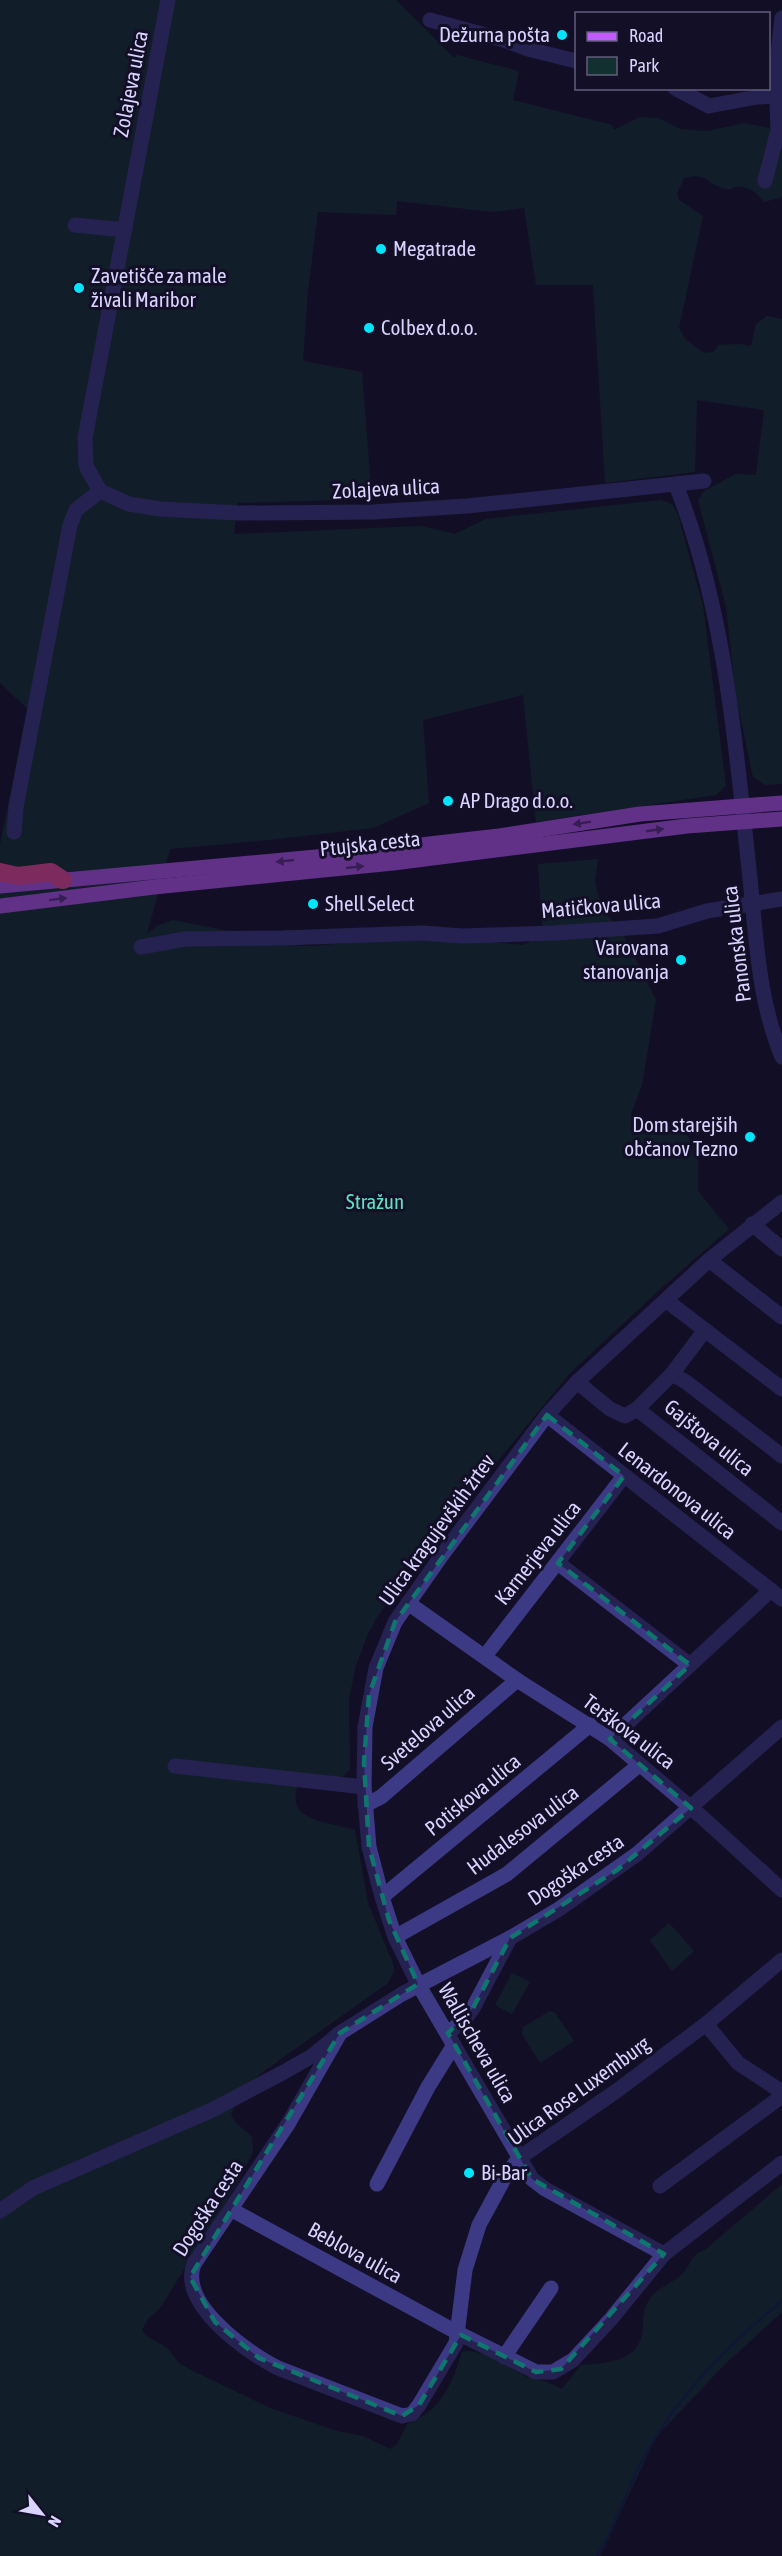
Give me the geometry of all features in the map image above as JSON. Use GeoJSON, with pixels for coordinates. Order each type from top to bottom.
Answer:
{"type":"FeatureCollection","features":[{"type":"Feature","properties":{"kind":"highway"},"geometry":{"type":"LineString","coordinates":[[0,872],[18,876],[51,872],[63,880]]}},
{"type":"Feature","properties":{"kind":"main road","name":"Ptujska cesta"},"geometry":{"type":"LineString","coordinates":[[0,886],[142,875],[382,850],[640,814],[782,803]]}},
{"type":"Feature","properties":{"kind":"main road","name":"Ptujska cesta"},"geometry":{"type":"LineString","coordinates":[[0,906],[154,887],[393,863],[687,826],[782,819]]}},
{"type":"Feature","properties":{"kind":"street","name":"Zolajeva ulica"},"geometry":{"type":"LineString","coordinates":[[168,0],[85,438],[86,466],[100,491],[129,504],[160,509],[303,514],[467,506],[704,481]]}},
{"type":"Feature","properties":{"kind":"street"},"geometry":{"type":"LineString","coordinates":[[765,182],[778,130],[779,96],[776,72],[782,18]]}},
{"type":"Feature","properties":{"kind":"street"},"geometry":{"type":"LineString","coordinates":[[430,20],[575,61]]}},
{"type":"Feature","properties":{"kind":"street"},"geometry":{"type":"LineString","coordinates":[[679,90],[709,106],[757,97],[779,96]]}},
{"type":"Feature","properties":{"kind":"street"},"geometry":{"type":"LineString","coordinates":[[75,225],[125,230]]}},
{"type":"Feature","properties":{"kind":"street"},"geometry":{"type":"LineString","coordinates":[[676,485],[685,507],[712,606],[744,823]]}},
{"type":"Feature","properties":{"kind":"street"},"geometry":{"type":"LineString","coordinates":[[15,832],[16,807],[70,525],[76,510],[100,491]]}},
{"type":"Feature","properties":{"kind":"street","name":"Panonska ulica"},"geometry":{"type":"LineString","coordinates":[[744,823],[759,975],[767,1014],[782,1057]]}},
{"type":"Feature","properties":{"kind":"street","name":"Matičkova ulica"},"geometry":{"type":"LineString","coordinates":[[141,947],[185,939],[422,933],[462,936],[658,926],[707,911],[782,899]]}},
{"type":"Feature","properties":{"kind":"street","name":"Ulica kragujevških žrtev"},"geometry":{"type":"LineString","coordinates":[[418,1984],[395,1937],[369,1847],[364,1787],[365,1727],[372,1686],[384,1645],[395,1622],[408,1603],[547,1415],[577,1382],[709,1260],[782,1202]]}},
{"type":"Feature","properties":{"kind":"street"},"geometry":{"type":"LineString","coordinates":[[752,1224],[779,1241]]}},
{"type":"Feature","properties":{"kind":"street"},"geometry":{"type":"LineString","coordinates":[[709,1260],[782,1317]]}},
{"type":"Feature","properties":{"kind":"street"},"geometry":{"type":"LineString","coordinates":[[667,1301],[782,1389]]}},
{"type":"Feature","properties":{"kind":"street"},"geometry":{"type":"LineString","coordinates":[[577,1382],[620,1415],[630,1414],[672,1374],[705,1330]]}},
{"type":"Feature","properties":{"kind":"street"},"geometry":{"type":"LineString","coordinates":[[672,1374],[686,1382],[782,1456]]}},
{"type":"Feature","properties":{"kind":"street","name":"Gajštova ulica"},"geometry":{"type":"LineString","coordinates":[[637,1408],[782,1523]]}},
{"type":"Feature","properties":{"kind":"street","name":"Lenardonova ulica"},"geometry":{"type":"LineString","coordinates":[[547,1415],[776,1594]]}},
{"type":"Feature","properties":{"kind":"street","name":"Karnerjeva ulica"},"geometry":{"type":"LineString","coordinates":[[485,1656],[624,1476]]}},
{"type":"Feature","properties":{"kind":"street"},"geometry":{"type":"LineString","coordinates":[[558,1563],[690,1665]]}},
{"type":"Feature","properties":{"kind":"street"},"geometry":{"type":"LineString","coordinates":[[610,1739],[690,1665],[776,1594]]}},
{"type":"Feature","properties":{"kind":"street","name":"Terškova ulica"},"geometry":{"type":"LineString","coordinates":[[408,1603],[517,1680],[610,1739],[782,1890]]}},
{"type":"Feature","properties":{"kind":"street","name":"Svetelova ulica"},"geometry":{"type":"LineString","coordinates":[[365,1805],[381,1797],[517,1680]]}},
{"type":"Feature","properties":{"kind":"street","name":"Potiskova ulica"},"geometry":{"type":"LineString","coordinates":[[382,1897],[590,1725]]}},
{"type":"Feature","properties":{"kind":"street","name":"Dogoška cesta"},"geometry":{"type":"LineString","coordinates":[[0,2211],[33,2188],[212,2110],[312,2056],[340,2033],[418,1984],[510,1938],[559,1909],[617,1870],[782,1727]]}},
{"type":"Feature","properties":{"kind":"street","name":"Hudalesova ulica"},"geometry":{"type":"LineString","coordinates":[[395,1937],[507,1874],[639,1765]]}},
{"type":"Feature","properties":{"kind":"street"},"geometry":{"type":"LineString","coordinates":[[175,1766],[364,1787]]}},
{"type":"Feature","properties":{"kind":"street"},"geometry":{"type":"LineString","coordinates":[[377,2184],[429,2087],[457,2027],[472,2008],[510,1938]]}},
{"type":"Feature","properties":{"kind":"street","name":"Ulica Rose Luxemburg"},"geometry":{"type":"LineString","coordinates":[[458,2333],[465,2270],[471,2246],[500,2185],[519,2158],[615,2092],[706,2024],[782,1960]]}},
{"type":"Feature","properties":{"kind":"street","name":"Wallischeva ulica"},"geometry":{"type":"LineString","coordinates":[[418,1984],[532,2179],[545,2189],[664,2254]]}},
{"type":"Feature","properties":{"kind":"street"},"geometry":{"type":"LineString","coordinates":[[660,2186],[782,2094],[738,2063],[706,2024]]}},
{"type":"Feature","properties":{"kind":"street","name":"Dogoška cesta"},"geometry":{"type":"LineString","coordinates":[[340,2033],[288,2124],[194,2264],[190,2282],[198,2299],[215,2322],[228,2335],[268,2363],[402,2416],[412,2414],[419,2405],[456,2343],[458,2333]]}},
{"type":"Feature","properties":{"kind":"street","name":"Beblova ulica"},"geometry":{"type":"LineString","coordinates":[[232,2210],[458,2333],[504,2357],[545,2374],[561,2369],[611,2319],[664,2254],[782,2163]]}},
{"type":"Feature","properties":{"kind":"street"},"geometry":{"type":"LineString","coordinates":[[504,2357],[551,2288]]}},
{"type":"Feature","properties":{"kind":"highlighted area"},"geometry":{"type":"Polygon","coordinates":[[[547,1415],[624,1476],[558,1563],[690,1665],[610,1739],[691,1808],[617,1870],[510,1938],[473,2008],[448,2033],[532,2179],[664,2254],[561,2369],[536,2372],[461,2335],[419,2405],[402,2416],[259,2358],[215,2322],[190,2277],[340,2033],[418,1984],[389,1920],[369,1847],[364,1762],[369,1695],[395,1622],[547,1415]]]}},
{"type":"Feature","properties":{"kind":"green space","name":"Stražun"},"geometry":{"type":"Polygon","coordinates":[[[0,0],[396,0],[454,58],[457,55],[519,71],[513,100],[612,125],[614,130],[640,117],[658,118],[680,129],[708,131],[744,123],[769,128],[782,113],[782,197],[764,202],[749,188],[721,188],[699,176],[684,178],[677,194],[679,200],[703,216],[679,328],[685,339],[704,353],[714,352],[718,345],[751,346],[756,324],[767,316],[782,319],[782,784],[765,785],[753,777],[736,696],[726,607],[698,500],[704,491],[736,474],[756,475],[764,410],[697,400],[695,472],[605,483],[593,285],[536,285],[524,208],[493,212],[397,201],[396,215],[318,212],[308,291],[303,361],[362,372],[372,499],[238,503],[234,534],[421,526],[455,534],[486,519],[661,500],[672,504],[678,515],[703,606],[726,786],[716,795],[536,822],[523,695],[423,720],[429,803],[373,828],[170,849],[147,934],[157,926],[173,920],[254,936],[272,945],[315,946],[373,940],[477,941],[524,945],[543,938],[538,864],[598,859],[595,882],[602,909],[623,934],[656,1000],[642,1085],[631,1114],[638,1122],[678,1121],[698,1152],[698,1191],[729,1229],[571,1372],[469,1496],[443,1511],[434,1522],[426,1549],[415,1568],[379,1614],[368,1634],[356,1665],[349,1699],[350,1770],[341,1778],[299,1783],[295,1796],[302,1812],[311,1818],[355,1830],[368,1903],[394,1966],[394,1972],[388,1983],[260,2074],[243,2093],[231,2115],[235,2122],[252,2137],[253,2152],[237,2184],[160,2308],[148,2319],[142,2330],[145,2335],[167,2348],[180,2364],[270,2408],[337,2431],[363,2436],[390,2449],[397,2444],[407,2424],[429,2412],[443,2396],[462,2352],[477,2352],[486,2355],[527,2377],[562,2389],[581,2365],[612,2362],[630,2354],[637,2347],[641,2338],[644,2311],[652,2296],[678,2278],[696,2255],[705,2250],[782,2184],[782,2312],[723,2366],[656,2437],[600,2556],[0,2556],[0,844],[28,709],[0,683],[0,0]]]}},
{"type":"Feature","properties":{"kind":"green space"},"geometry":{"type":"Polygon","coordinates":[[[669,1923],[694,1951],[672,1971],[650,1940],[669,1923]]]}},
{"type":"Feature","properties":{"kind":"green space"},"geometry":{"type":"Polygon","coordinates":[[[512,1973],[530,1982],[512,2014],[495,2005],[512,1973]]]}},
{"type":"Feature","properties":{"kind":"green space"},"geometry":{"type":"Polygon","coordinates":[[[550,2011],[555,2013],[574,2041],[540,2063],[522,2034],[523,2027],[550,2011]]]}},
{"type":"Feature","properties":{"kind":"waterway"},"geometry":{"type":"LineString","coordinates":[[597,2556],[644,2457],[672,2413],[723,2353],[782,2301]]}},
{"type":"Feature","properties":{"kind":"place","name":"Dežurna pošta"},"geometry":{"type":"Point","coordinates":[562,35]}},
{"type":"Feature","properties":{"kind":"place","name":"Megatrade"},"geometry":{"type":"Point","coordinates":[381,249]}},
{"type":"Feature","properties":{"kind":"place","name":"Zavetišče za male živali Maribor"},"geometry":{"type":"Point","coordinates":[79,288]}},
{"type":"Feature","properties":{"kind":"place","name":"Colbex d.o.o."},"geometry":{"type":"Point","coordinates":[369,328]}},
{"type":"Feature","properties":{"kind":"place","name":"AP Drago d.o.o."},"geometry":{"type":"Point","coordinates":[448,801]}},
{"type":"Feature","properties":{"kind":"place","name":"Shell Select"},"geometry":{"type":"Point","coordinates":[313,904]}},
{"type":"Feature","properties":{"kind":"place","name":"Varovana stanovanja"},"geometry":{"type":"Point","coordinates":[681,960]}},
{"type":"Feature","properties":{"kind":"place","name":"Dom starejših občanov Tezno"},"geometry":{"type":"Point","coordinates":[750,1137]}},
{"type":"Feature","properties":{"kind":"place","name":"Bi-Bar"},"geometry":{"type":"Point","coordinates":[469,2173]}}]}
